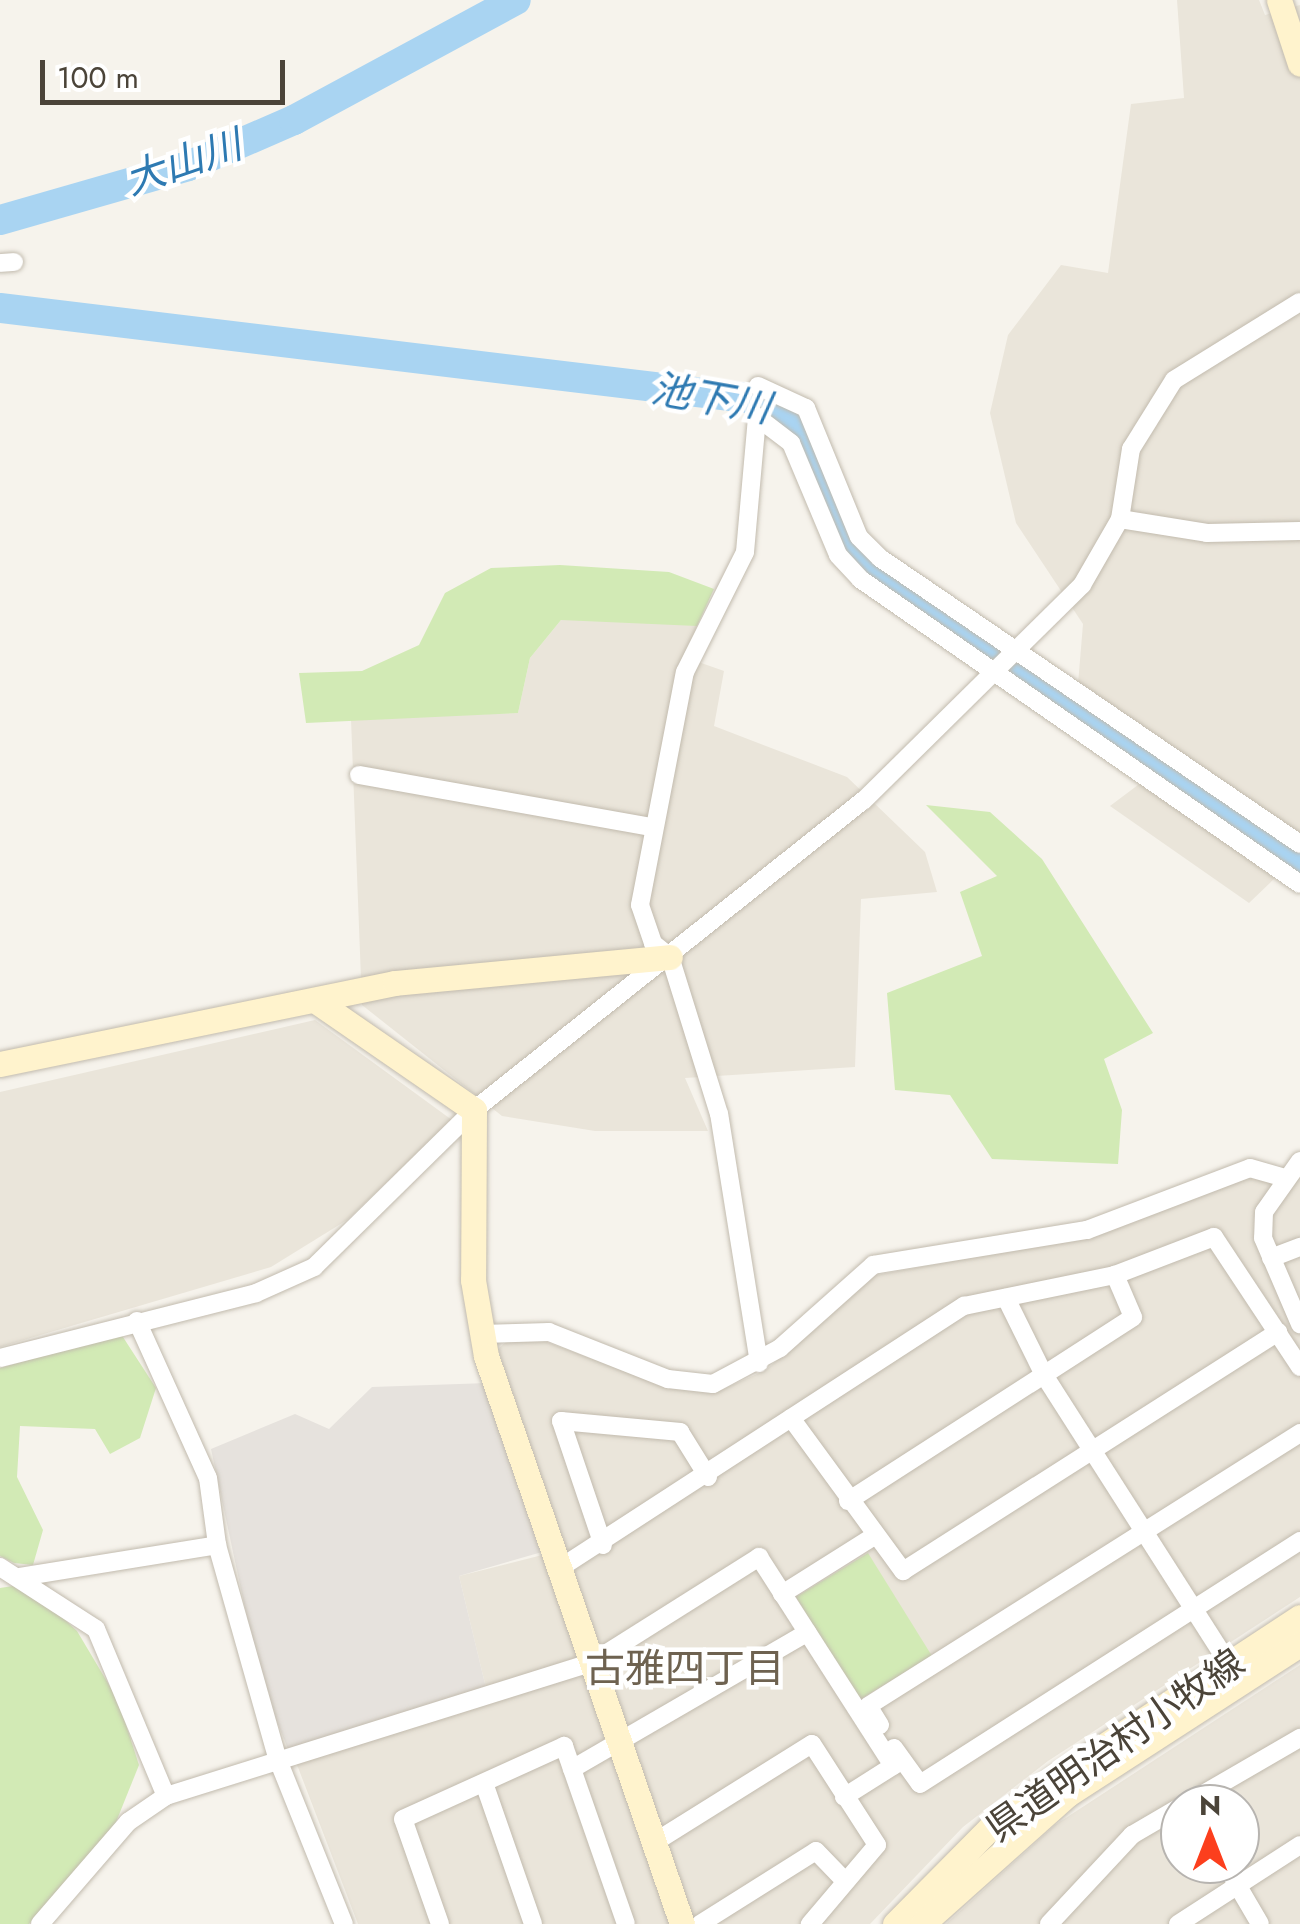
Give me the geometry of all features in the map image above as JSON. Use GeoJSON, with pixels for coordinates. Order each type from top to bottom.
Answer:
{"type":"FeatureCollection","features":[{"type":"Feature","properties":{"kind":"street"},"geometry":{"type":"LineString","coordinates":[[1279,0],[1300,64]]}},
{"type":"Feature","properties":{"kind":"street"},"geometry":{"type":"LineString","coordinates":[[0,1358],[270,1288],[314,1267],[474,1110],[862,802],[1082,585],[1120,519],[1131,450],[1174,380],[1300,302]]}},
{"type":"Feature","properties":{"kind":"street"},"geometry":{"type":"LineString","coordinates":[[758,386],[806,408],[866,545],[1013,650],[1300,844]]}},
{"type":"Feature","properties":{"kind":"street"},"geometry":{"type":"LineString","coordinates":[[760,1363],[719,1114],[670,957],[652,943],[640,905],[651,828],[685,672],[746,552],[756,416],[791,443],[838,555],[860,579],[1300,884]]}},
{"type":"Feature","properties":{"kind":"street"},"geometry":{"type":"LineString","coordinates":[[1120,519],[1207,532],[1300,530]]}},
{"type":"Feature","properties":{"kind":"street"},"geometry":{"type":"LineString","coordinates":[[359,774],[651,828]]}},
{"type":"Feature","properties":{"kind":"street"},"geometry":{"type":"LineString","coordinates":[[0,1064],[395,983],[670,957]]}},
{"type":"Feature","properties":{"kind":"street"},"geometry":{"type":"LineString","coordinates":[[316,1001],[474,1110]]}},
{"type":"Feature","properties":{"kind":"street"},"geometry":{"type":"LineString","coordinates":[[474,1110],[473,1280],[482,1334],[590,1663],[682,1924]]}},
{"type":"Feature","properties":{"kind":"street"},"geometry":{"type":"LineString","coordinates":[[1300,1161],[1264,1212],[1270,1258],[1300,1324]]}},
{"type":"Feature","properties":{"kind":"street"},"geometry":{"type":"LineString","coordinates":[[482,1334],[572,1338],[668,1379],[713,1384],[760,1363],[873,1265],[1087,1230],[1239,1170],[1286,1178]]}},
{"type":"Feature","properties":{"kind":"street"},"geometry":{"type":"LineString","coordinates":[[560,1568],[708,1477],[964,1306],[1115,1276],[1214,1237],[1300,1367]]}},
{"type":"Feature","properties":{"kind":"street"},"geometry":{"type":"LineString","coordinates":[[1270,1258],[1300,1247]]}},
{"type":"Feature","properties":{"kind":"street"},"geometry":{"type":"LineString","coordinates":[[848,1501],[1133,1318],[1115,1276]]}},
{"type":"Feature","properties":{"kind":"street"},"geometry":{"type":"LineString","coordinates":[[1006,1298],[1044,1375],[1229,1664]]}},
{"type":"Feature","properties":{"kind":"street"},"geometry":{"type":"LineString","coordinates":[[137,1321],[198,1450],[217,1545],[278,1760],[344,1924]]}},
{"type":"Feature","properties":{"kind":"street"},"geometry":{"type":"LineString","coordinates":[[792,1418],[872,1538],[904,1571],[1278,1332]]}},
{"type":"Feature","properties":{"kind":"street"},"geometry":{"type":"LineString","coordinates":[[603,1545],[561,1421],[680,1432],[708,1477]]}},
{"type":"Feature","properties":{"kind":"street"},"geometry":{"type":"LineString","coordinates":[[897,1763],[868,1706],[1142,1527],[1300,1433]]}},
{"type":"Feature","properties":{"kind":"street"},"geometry":{"type":"LineString","coordinates":[[782,1594],[872,1538]]}},
{"type":"Feature","properties":{"kind":"street"},"geometry":{"type":"LineString","coordinates":[[40,1924],[128,1822],[166,1796],[590,1663],[759,1557],[897,1763],[920,1784],[1300,1541]]}},
{"type":"Feature","properties":{"kind":"street"},"geometry":{"type":"LineString","coordinates":[[0,1580],[217,1545]]}},
{"type":"Feature","properties":{"kind":"street"},"geometry":{"type":"LineString","coordinates":[[0,1567],[96,1629],[166,1796]]}},
{"type":"Feature","properties":{"kind":"street","name":"県道明治村小牧線"},"geometry":{"type":"LineString","coordinates":[[895,1924],[990,1828],[1300,1617]]}},
{"type":"Feature","properties":{"kind":"street"},"geometry":{"type":"LineString","coordinates":[[572,1769],[620,1747],[808,1634]]}},
{"type":"Feature","properties":{"kind":"street","name":"県道明治村小牧線"},"geometry":{"type":"LineString","coordinates":[[922,1924],[1068,1794],[1300,1644]]}},
{"type":"Feature","properties":{"kind":"street"},"geometry":{"type":"LineString","coordinates":[[1221,1784],[1300,1738]]}},
{"type":"Feature","properties":{"kind":"street"},"geometry":{"type":"LineString","coordinates":[[655,1842],[812,1744],[877,1844],[810,1924]]}},
{"type":"Feature","properties":{"kind":"street"},"geometry":{"type":"LineString","coordinates":[[440,1924],[403,1818],[564,1746],[626,1924]]}},
{"type":"Feature","properties":{"kind":"street"},"geometry":{"type":"LineString","coordinates":[[844,1797],[897,1763]]}},
{"type":"Feature","properties":{"kind":"street"},"geometry":{"type":"LineString","coordinates":[[484,1783],[533,1924]]}},
{"type":"Feature","properties":{"kind":"street"},"geometry":{"type":"LineString","coordinates":[[1049,1924],[1132,1836],[1160,1820]]}},
{"type":"Feature","properties":{"kind":"street"},"geometry":{"type":"LineString","coordinates":[[1260,1868],[1300,1845]]}},
{"type":"Feature","properties":{"kind":"street"},"geometry":{"type":"LineString","coordinates":[[700,1924],[816,1851],[845,1882]]}},
{"type":"Feature","properties":{"kind":"street"},"geometry":{"type":"LineString","coordinates":[[1178,1924],[1233,1884]]}},
{"type":"Feature","properties":{"kind":"street"},"geometry":{"type":"LineString","coordinates":[[1237,1884],[1260,1924]]}},
{"type":"Feature","properties":{"kind":"shaded area"},"geometry":{"type":"Polygon","coordinates":[[[1177,0],[1259,0],[1265,15],[1300,5],[1300,854],[1249,903],[1110,806],[1178,755],[1078,684],[1083,624],[1016,523],[990,413],[1008,335],[1061,265],[1108,273],[1131,104],[1184,98],[1177,0]]]}},
{"type":"Feature","properties":{"kind":"shaded area"},"geometry":{"type":"Polygon","coordinates":[[[654,617],[697,626],[687,658],[724,671],[714,726],[847,777],[925,852],[937,892],[861,899],[855,1067],[685,1078],[708,1131],[595,1131],[502,1116],[362,1005],[351,719],[518,713],[530,658],[561,620],[654,617]]]}},
{"type":"Feature","properties":{"kind":"shaded area"},"geometry":{"type":"Polygon","coordinates":[[[315,1020],[452,1120],[347,1220],[271,1267],[0,1347],[0,1092],[315,1020]]]}},
{"type":"Feature","properties":{"kind":"shaded area"},"geometry":{"type":"Polygon","coordinates":[[[1300,1173],[1300,1597],[1048,1761],[963,1827],[870,1924],[358,1924],[296,1762],[486,1688],[459,1576],[562,1550],[498,1349],[506,1342],[544,1341],[667,1387],[714,1393],[766,1370],[871,1276],[1091,1236],[1239,1177],[1300,1173]]]}},
{"type":"Feature","properties":{"kind":"shaded area"},"geometry":{"type":"Polygon","coordinates":[[[488,1383],[542,1552],[459,1576],[486,1688],[288,1749],[261,1683],[211,1449],[295,1414],[329,1429],[372,1387],[488,1383]]]}},
{"type":"Feature","properties":{"kind":"shaded area"},"geometry":{"type":"Polygon","coordinates":[[[1300,1665],[1300,1924],[946,1924],[1055,1825],[1300,1665]]]}},
{"type":"Feature","properties":{"kind":"green space"},"geometry":{"type":"Polygon","coordinates":[[[560,565],[669,572],[714,589],[697,626],[561,620],[530,658],[518,713],[306,723],[299,673],[362,671],[419,645],[445,593],[491,568],[560,565]]]}},
{"type":"Feature","properties":{"kind":"green space"},"geometry":{"type":"Polygon","coordinates":[[[926,805],[990,812],[1042,859],[1153,1033],[1104,1059],[1122,1110],[1118,1164],[992,1159],[950,1095],[895,1090],[887,993],[982,956],[960,892],[997,876],[926,805]]]}},
{"type":"Feature","properties":{"kind":"green space"},"geometry":{"type":"Polygon","coordinates":[[[121,1334],[156,1388],[140,1438],[110,1454],[95,1429],[20,1426],[17,1477],[43,1530],[33,1565],[14,1563],[0,1556],[0,1368],[121,1334]]]}},
{"type":"Feature","properties":{"kind":"green space"},"geometry":{"type":"Polygon","coordinates":[[[868,1553],[932,1656],[859,1700],[796,1597],[868,1553]]]}},
{"type":"Feature","properties":{"kind":"green space"},"geometry":{"type":"Polygon","coordinates":[[[26,1584],[77,1631],[118,1700],[139,1765],[110,1837],[29,1924],[0,1924],[0,1588],[26,1584]]]}},
{"type":"Feature","properties":{"kind":"waterway","name":"大山川"},"geometry":{"type":"LineString","coordinates":[[0,220],[188,166],[294,120],[516,0]]}},
{"type":"Feature","properties":{"kind":"waterway","name":"池下川"},"geometry":{"type":"LineString","coordinates":[[0,308],[771,401],[804,435],[829,516],[868,568],[1300,860]]}},
{"type":"Feature","properties":{"kind":"district","name":"古雅四丁目"},"geometry":{"type":"Point","coordinates":[685,1668]}}]}
